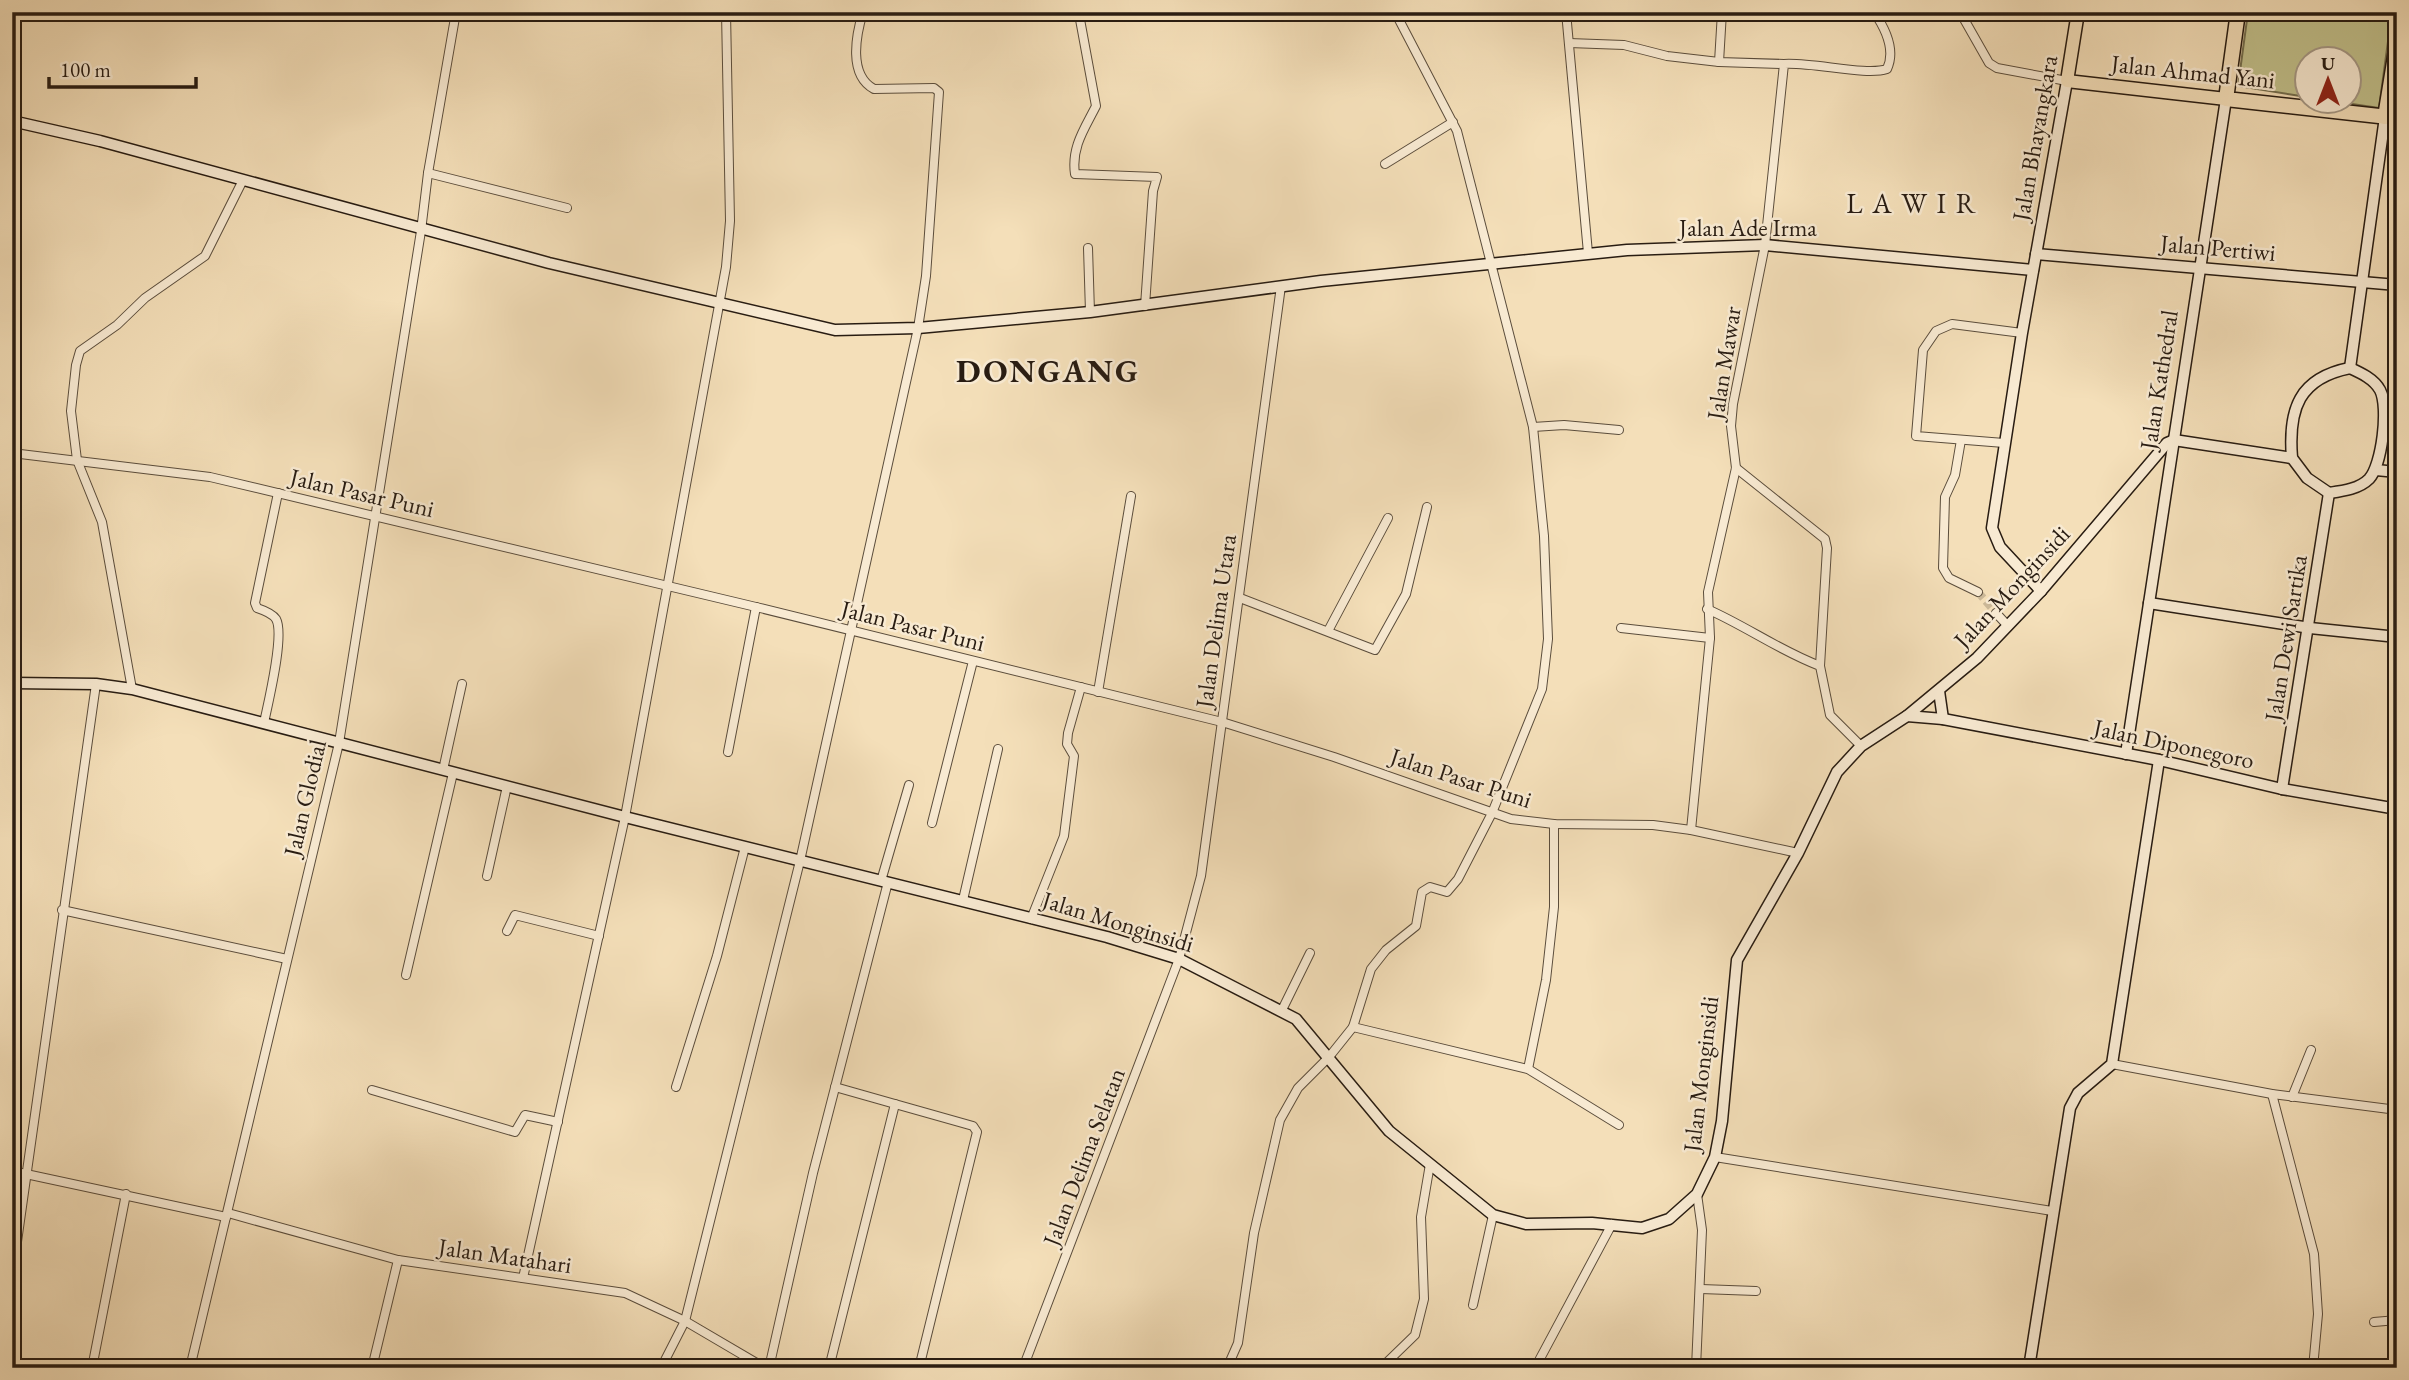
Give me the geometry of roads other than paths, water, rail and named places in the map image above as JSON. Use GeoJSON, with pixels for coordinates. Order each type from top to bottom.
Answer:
{"type":"FeatureCollection","features":[{"type":"Feature","properties":{"kind":"highway","name":"Jalan Kathedral"},"geometry":{"type":"LineString","coordinates":[[2226,99],[2238,12]]}},
{"type":"Feature","properties":{"kind":"highway"},"geometry":{"type":"LineString","coordinates":[[2391,117],[2397,44]]}},
{"type":"Feature","properties":{"kind":"highway","name":"Jalan Ahmad Yani"},"geometry":{"type":"LineString","coordinates":[[2226,99],[2391,117]]}},
{"type":"Feature","properties":{"kind":"main road","name":"Jalan Bhayangkara"},"geometry":{"type":"LineString","coordinates":[[2067,81],[2078,12]]}},
{"type":"Feature","properties":{"kind":"main road","name":"Jalan Ahmad Yani"},"geometry":{"type":"LineString","coordinates":[[2067,81],[2226,99]]}},
{"type":"Feature","properties":{"kind":"street","name":"Jalan Glodial"},"geometry":{"type":"LineString","coordinates":[[190,1368],[339,743],[428,173],[456,12]]}},
{"type":"Feature","properties":{"kind":"street"},"geometry":{"type":"LineString","coordinates":[[523,1278],[625,817],[719,305],[730,221],[726,12]]}},
{"type":"Feature","properties":{"kind":"street"},"geometry":{"type":"LineString","coordinates":[[661,1368],[685,1321],[800,861],[918,328],[926,276],[939,92],[934,88],[874,89],[866,85],[858,66],[856,32],[863,14],[877,12]]}},
{"type":"Feature","properties":{"kind":"street"},"geometry":{"type":"LineString","coordinates":[[1227,1368],[1238,1343],[1254,1233],[1280,1120],[1298,1088],[1329,1057],[1353,1027],[1371,969],[1386,950],[1416,926],[1425,888],[1443,892],[1450,890],[1492,813],[1542,689],[1547,667],[1544,536],[1533,427],[1493,264],[1453,122],[1395,12]]}},
{"type":"Feature","properties":{"kind":"street"},"geometry":{"type":"LineString","coordinates":[[1566,12],[1588,253]]}},
{"type":"Feature","properties":{"kind":"street"},"geometry":{"type":"LineString","coordinates":[[1719,62],[1722,12]]}},
{"type":"Feature","properties":{"kind":"street"},"geometry":{"type":"LineString","coordinates":[[1569,43],[1619,44],[1667,57],[1719,62],[1828,65],[1878,72],[1887,69],[1891,52],[1884,27],[1874,12]]}},
{"type":"Feature","properties":{"kind":"street"},"geometry":{"type":"LineString","coordinates":[[1960,12],[1989,63],[1997,68],[2067,81]]}},
{"type":"Feature","properties":{"kind":"street"},"geometry":{"type":"LineString","coordinates":[[1079,14],[1096,106],[1083,128],[1074,155],[1075,174],[1157,178],[1153,191],[1145,306]]}},
{"type":"Feature","properties":{"kind":"street","name":"Jalan Mawar"},"geometry":{"type":"LineString","coordinates":[[1690,830],[1710,638],[1708,592],[1736,468],[1731,426],[1733,404],[1765,245],[1784,64]]}},
{"type":"Feature","properties":{"kind":"street","name":"Jalan Bhayangkara"},"geometry":{"type":"LineString","coordinates":[[2041,592],[2000,547],[1993,534],[2004,443],[2067,81]]}},
{"type":"Feature","properties":{"kind":"street","name":"Jalan Kathedral"},"geometry":{"type":"LineString","coordinates":[[2126,754],[2226,99]]}},
{"type":"Feature","properties":{"kind":"street"},"geometry":{"type":"LineString","coordinates":[[2350,368],[2391,117]]}},
{"type":"Feature","properties":{"kind":"street","name":"Jalan Ade Irma"},"geometry":{"type":"LineString","coordinates":[[12,121],[243,180],[421,231],[825,329],[918,328],[1090,312],[1281,286],[1588,253],[1765,245],[2033,270]]}},
{"type":"Feature","properties":{"kind":"street"},"geometry":{"type":"LineString","coordinates":[[1385,164],[1453,122]]}},
{"type":"Feature","properties":{"kind":"street"},"geometry":{"type":"LineString","coordinates":[[428,173],[567,208]]}},
{"type":"Feature","properties":{"kind":"street"},"geometry":{"type":"LineString","coordinates":[[132,689],[102,522],[77,460],[71,411],[80,351],[117,324],[145,298],[205,256],[243,180]]}},
{"type":"Feature","properties":{"kind":"street"},"geometry":{"type":"LineString","coordinates":[[1088,248],[1090,312]]}},
{"type":"Feature","properties":{"kind":"street","name":"Jalan Pertiwi"},"geometry":{"type":"LineString","coordinates":[[2036,254],[2397,285]]}},
{"type":"Feature","properties":{"kind":"street","name":"Jalan Delima Utara"},"geometry":{"type":"LineString","coordinates":[[1179,959],[1201,876],[1281,286]]}},
{"type":"Feature","properties":{"kind":"street"},"geometry":{"type":"LineString","coordinates":[[2004,443],[1916,436],[1924,347],[1936,331],[1950,324],[2022,333]]}},
{"type":"Feature","properties":{"kind":"street"},"geometry":{"type":"LineString","coordinates":[[2350,368],[2365,374],[2380,390],[2384,409],[2376,470],[2367,481],[2350,490],[2329,493],[2307,478],[2292,458],[2291,443],[2296,404],[2306,388],[2328,372],[2350,368]]}},
{"type":"Feature","properties":{"kind":"street"},"geometry":{"type":"LineString","coordinates":[[1533,427],[1564,425],[1619,430]]}},
{"type":"Feature","properties":{"kind":"street"},"geometry":{"type":"LineString","coordinates":[[1961,440],[1955,475],[1945,497],[1943,568],[1949,578],[1978,592]]}},
{"type":"Feature","properties":{"kind":"street"},"geometry":{"type":"LineString","coordinates":[[2174,440],[2292,458]]}},
{"type":"Feature","properties":{"kind":"street","name":"Jalan Monginsidi"},"geometry":{"type":"LineString","coordinates":[[12,683],[96,684],[132,689],[625,817],[1107,937],[1179,959],[1282,1010],[1304,1027],[1390,1131],[1493,1215],[1526,1224],[1612,1224],[1642,1228],[1669,1219],[1697,1194],[1715,1157],[1722,1121],[1737,960],[1798,853],[1837,772],[1861,746],[1939,691],[2008,626],[2041,592],[2160,449],[2174,440]]}},
{"type":"Feature","properties":{"kind":"street","name":"Jalan Pasar Puni"},"geometry":{"type":"LineString","coordinates":[[12,453],[210,477],[756,607],[1222,722],[1417,784],[1492,813],[1554,824],[1653,825],[1690,830],[1798,853]]}},
{"type":"Feature","properties":{"kind":"street"},"geometry":{"type":"LineString","coordinates":[[1736,468],[1825,540],[1827,548],[1820,666],[1830,715],[1861,746]]}},
{"type":"Feature","properties":{"kind":"street"},"geometry":{"type":"LineString","coordinates":[[2376,470],[2397,472]]}},
{"type":"Feature","properties":{"kind":"street"},"geometry":{"type":"LineString","coordinates":[[264,723],[276,663],[277,624],[274,616],[257,608],[255,603],[278,493]]}},
{"type":"Feature","properties":{"kind":"street","name":"Jalan Dewi Sartika"},"geometry":{"type":"LineString","coordinates":[[2282,789],[2310,628],[2329,493]]}},
{"type":"Feature","properties":{"kind":"street"},"geometry":{"type":"LineString","coordinates":[[1098,691],[1131,496]]}},
{"type":"Feature","properties":{"kind":"street"},"geometry":{"type":"LineString","coordinates":[[1240,598],[1376,649],[1406,594],[1427,507]]}},
{"type":"Feature","properties":{"kind":"street"},"geometry":{"type":"LineString","coordinates":[[1328,631],[1388,519]]}},
{"type":"Feature","properties":{"kind":"street"},"geometry":{"type":"LineString","coordinates":[[2149,603],[2310,628],[2397,637]]}},
{"type":"Feature","properties":{"kind":"street"},"geometry":{"type":"LineString","coordinates":[[728,752],[756,607]]}},
{"type":"Feature","properties":{"kind":"street"},"geometry":{"type":"LineString","coordinates":[[1707,609],[1738,623],[1788,654],[1820,666]]}},
{"type":"Feature","properties":{"kind":"street"},"geometry":{"type":"LineString","coordinates":[[1996,613],[2008,626]]}},
{"type":"Feature","properties":{"kind":"street"},"geometry":{"type":"LineString","coordinates":[[1621,628],[1710,638]]}},
{"type":"Feature","properties":{"kind":"street"},"geometry":{"type":"LineString","coordinates":[[932,823],[973,661]]}},
{"type":"Feature","properties":{"kind":"street"},"geometry":{"type":"LineString","coordinates":[[12,1277],[96,684]]}},
{"type":"Feature","properties":{"kind":"street"},"geometry":{"type":"LineString","coordinates":[[406,975],[448,771],[462,684]]}},
{"type":"Feature","properties":{"kind":"street"},"geometry":{"type":"LineString","coordinates":[[1031,919],[1064,836],[1074,755],[1067,744],[1068,733],[1081,687]]}},
{"type":"Feature","properties":{"kind":"street"},"geometry":{"type":"LineString","coordinates":[[1939,691],[1943,719]]}},
{"type":"Feature","properties":{"kind":"street","name":"Jalan Diponegoro"},"geometry":{"type":"LineString","coordinates":[[1907,716],[1943,719],[2159,760],[2282,789],[2397,809]]}},
{"type":"Feature","properties":{"kind":"street"},"geometry":{"type":"LineString","coordinates":[[963,900],[998,748]]}},
{"type":"Feature","properties":{"kind":"street"},"geometry":{"type":"LineString","coordinates":[[2029,1368],[2070,1108],[2078,1093],[2112,1064],[2159,760]]}},
{"type":"Feature","properties":{"kind":"street"},"geometry":{"type":"LineString","coordinates":[[767,1368],[909,785]]}},
{"type":"Feature","properties":{"kind":"street"},"geometry":{"type":"LineString","coordinates":[[487,876],[507,786]]}},
{"type":"Feature","properties":{"kind":"street"},"geometry":{"type":"LineString","coordinates":[[1528,1069],[1546,980],[1554,907],[1554,824]]}},
{"type":"Feature","properties":{"kind":"street"},"geometry":{"type":"LineString","coordinates":[[676,1087],[719,951],[745,847]]}},
{"type":"Feature","properties":{"kind":"street"},"geometry":{"type":"LineString","coordinates":[[62,910],[287,959]]}},
{"type":"Feature","properties":{"kind":"street"},"geometry":{"type":"LineString","coordinates":[[508,931],[515,915],[599,936]]}},
{"type":"Feature","properties":{"kind":"street"},"geometry":{"type":"LineString","coordinates":[[1282,1010],[1310,953]]}},
{"type":"Feature","properties":{"kind":"street","name":"Jalan Delima Selatan"},"geometry":{"type":"LineString","coordinates":[[1023,1368],[1179,959]]}},
{"type":"Feature","properties":{"kind":"street"},"geometry":{"type":"LineString","coordinates":[[1353,1027],[1528,1069],[1619,1125]]}},
{"type":"Feature","properties":{"kind":"street"},"geometry":{"type":"LineString","coordinates":[[2292,1097],[2311,1050]]}},
{"type":"Feature","properties":{"kind":"street"},"geometry":{"type":"LineString","coordinates":[[2112,1064],[2272,1094],[2397,1110]]}},
{"type":"Feature","properties":{"kind":"street"},"geometry":{"type":"LineString","coordinates":[[835,1087],[973,1126],[976,1132],[919,1368]]}},
{"type":"Feature","properties":{"kind":"street"},"geometry":{"type":"LineString","coordinates":[[372,1090],[515,1132],[525,1115],[558,1122]]}},
{"type":"Feature","properties":{"kind":"street"},"geometry":{"type":"LineString","coordinates":[[2272,1094],[2314,1254],[2318,1314],[2313,1368]]}},
{"type":"Feature","properties":{"kind":"street"},"geometry":{"type":"LineString","coordinates":[[829,1368],[863,1222],[895,1104]]}},
{"type":"Feature","properties":{"kind":"street"},"geometry":{"type":"LineString","coordinates":[[1715,1157],[2052,1211]]}},
{"type":"Feature","properties":{"kind":"street"},"geometry":{"type":"LineString","coordinates":[[1381,1368],[1415,1335],[1424,1299],[1421,1217],[1430,1164]]}},
{"type":"Feature","properties":{"kind":"street","name":"Jalan Matahari"},"geometry":{"type":"LineString","coordinates":[[12,1171],[227,1215],[398,1260],[618,1291],[685,1321],[767,1368]]}},
{"type":"Feature","properties":{"kind":"street"},"geometry":{"type":"LineString","coordinates":[[92,1368],[126,1194]]}},
{"type":"Feature","properties":{"kind":"street"},"geometry":{"type":"LineString","coordinates":[[1696,1368],[1702,1230],[1697,1194]]}},
{"type":"Feature","properties":{"kind":"street"},"geometry":{"type":"LineString","coordinates":[[1473,1305],[1493,1215]]}},
{"type":"Feature","properties":{"kind":"street"},"geometry":{"type":"LineString","coordinates":[[1535,1368],[1612,1224]]}},
{"type":"Feature","properties":{"kind":"street"},"geometry":{"type":"LineString","coordinates":[[372,1368],[398,1260]]}},
{"type":"Feature","properties":{"kind":"street"},"geometry":{"type":"LineString","coordinates":[[1701,1289],[1756,1291]]}},
{"type":"Feature","properties":{"kind":"street"},"geometry":{"type":"LineString","coordinates":[[2375,1322],[2397,1320]]}},
{"type":"Feature","properties":{"kind":"tunnel"},"geometry":{"type":"LineString","coordinates":[[1978,592],[1996,613]]}},
{"type":"Feature","properties":{"kind":"district","name":"L A W I R"},"geometry":{"type":"Point","coordinates":[1912,203]}},
{"type":"Feature","properties":{"kind":"district","name":"DONGANG"},"geometry":{"type":"Point","coordinates":[1048,371]}}]}
